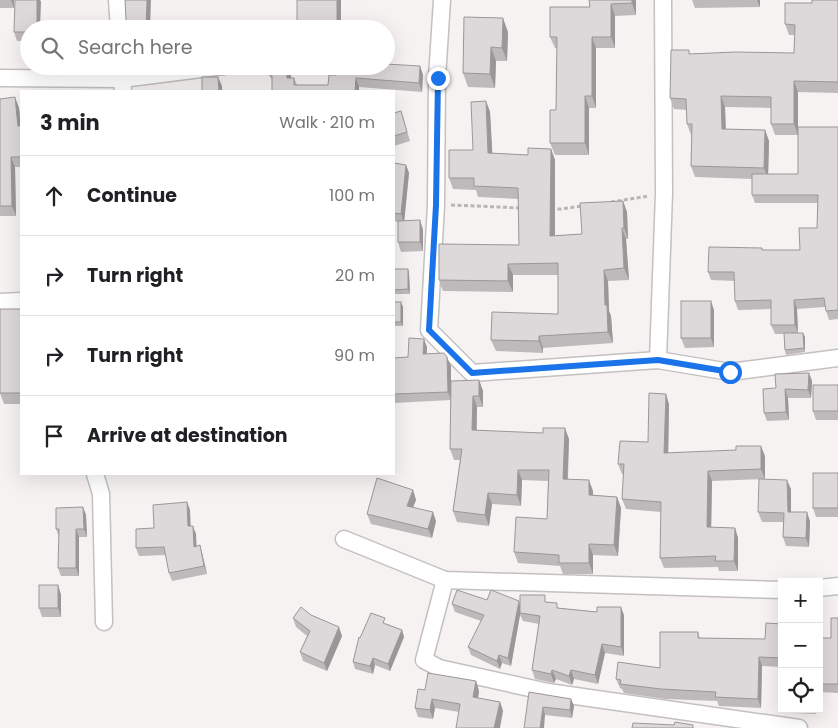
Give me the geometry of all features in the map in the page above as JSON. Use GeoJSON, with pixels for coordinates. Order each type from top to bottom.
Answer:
{"type":"FeatureCollection","features":[{"type":"Feature","properties":{"kind":"street"},"geometry":{"type":"LineString","coordinates":[[116,0],[117,20]]}},
{"type":"Feature","properties":{"kind":"street"},"geometry":{"type":"LineString","coordinates":[[442,0],[438,78],[436,205],[429,330],[472,373],[658,360],[730,372],[838,358]]}},
{"type":"Feature","properties":{"kind":"street"},"geometry":{"type":"LineString","coordinates":[[658,360],[664,193],[663,0]]}},
{"type":"Feature","properties":{"kind":"street"},"geometry":{"type":"LineString","coordinates":[[0,78],[122,79],[153,75]]}},
{"type":"Feature","properties":{"kind":"street"},"geometry":{"type":"LineString","coordinates":[[0,302],[20,301]]}},
{"type":"Feature","properties":{"kind":"street"},"geometry":{"type":"LineString","coordinates":[[95,475],[101,494],[104,622]]}},
{"type":"Feature","properties":{"kind":"street"},"geometry":{"type":"LineString","coordinates":[[344,540],[445,580],[778,590]]}},
{"type":"Feature","properties":{"kind":"street"},"geometry":{"type":"LineString","coordinates":[[445,580],[424,660],[439,668],[548,692],[798,728]]}},
{"type":"Feature","properties":{"kind":"street"},"geometry":{"type":"LineString","coordinates":[[823,588],[838,586]]}},
{"type":"Feature","properties":{"kind":"path"},"geometry":{"type":"LineString","coordinates":[[608,202],[664,193]]}},
{"type":"Feature","properties":{"kind":"path"},"geometry":{"type":"LineString","coordinates":[[436,205],[522,208]]}},
{"type":"Feature","properties":{"kind":"path"},"geometry":{"type":"LineString","coordinates":[[542,209],[561,209],[589,205]]}},
{"type":"Feature","properties":{"kind":"building"},"geometry":{"type":"Polygon","coordinates":[[[15,0],[37,0],[37,20],[20,20],[20,32],[14,32],[15,0]]]}},
{"type":"Feature","properties":{"kind":"building"},"geometry":{"type":"Polygon","coordinates":[[[125,0],[147,0],[146,20],[126,19],[125,0]]]}},
{"type":"Feature","properties":{"kind":"building"},"geometry":{"type":"Polygon","coordinates":[[[297,0],[337,0],[337,20],[297,20],[297,0]]]}},
{"type":"Feature","properties":{"kind":"building"},"geometry":{"type":"Polygon","coordinates":[[[589,0],[632,0],[632,3],[611,4],[611,37],[592,37],[592,96],[585,96],[585,143],[550,143],[550,110],[556,110],[557,37],[550,37],[550,7],[590,7],[589,0]]]}},
{"type":"Feature","properties":{"kind":"building"},"geometry":{"type":"Polygon","coordinates":[[[812,0],[838,0],[838,82],[794,81],[794,124],[771,124],[771,97],[721,96],[722,129],[765,130],[764,168],[691,166],[692,124],[687,124],[686,99],[670,98],[671,50],[689,50],[689,54],[735,52],[794,53],[795,25],[785,24],[785,3],[812,3],[812,0]]]}},
{"type":"Feature","properties":{"kind":"building"},"geometry":{"type":"Polygon","coordinates":[[[464,17],[503,18],[502,48],[491,47],[490,74],[463,73],[464,17]]]}},
{"type":"Feature","properties":{"kind":"building"},"geometry":{"type":"Polygon","coordinates":[[[395,65],[420,66],[419,83],[356,78],[355,90],[272,90],[272,76],[270,76],[287,75],[287,78],[294,78],[294,85],[328,85],[329,75],[395,75],[395,65]]]}},
{"type":"Feature","properties":{"kind":"building"},"geometry":{"type":"Polygon","coordinates":[[[202,77],[218,77],[219,90],[202,90],[202,77]]]}},
{"type":"Feature","properties":{"kind":"building"},"geometry":{"type":"Polygon","coordinates":[[[15,97],[18,126],[20,126],[20,157],[11,157],[12,206],[0,206],[0,99],[15,97]]]}},
{"type":"Feature","properties":{"kind":"building"},"geometry":{"type":"Polygon","coordinates":[[[486,101],[488,153],[528,155],[528,148],[551,149],[550,236],[582,234],[580,203],[623,201],[624,268],[604,270],[608,332],[539,336],[539,341],[491,340],[492,312],[558,314],[558,263],[508,264],[508,281],[439,280],[439,244],[519,245],[518,188],[474,186],[474,178],[449,178],[449,150],[473,150],[471,102],[486,101]]]}},
{"type":"Feature","properties":{"kind":"building"},"geometry":{"type":"Polygon","coordinates":[[[401,111],[407,132],[395,136],[395,113],[401,111]]]}},
{"type":"Feature","properties":{"kind":"building"},"geometry":{"type":"Polygon","coordinates":[[[798,127],[838,127],[838,310],[826,311],[824,298],[794,300],[795,325],[771,325],[771,300],[735,301],[734,272],[708,272],[709,247],[800,250],[799,228],[817,228],[818,195],[752,195],[752,174],[798,174],[798,127]]]}},
{"type":"Feature","properties":{"kind":"building"},"geometry":{"type":"Polygon","coordinates":[[[395,163],[406,165],[401,214],[395,213],[395,163]]]}},
{"type":"Feature","properties":{"kind":"building"},"geometry":{"type":"Polygon","coordinates":[[[420,220],[420,242],[398,242],[398,221],[420,220]]]}},
{"type":"Feature","properties":{"kind":"building"},"geometry":{"type":"Polygon","coordinates":[[[395,269],[408,269],[408,289],[395,290],[395,269]]]}},
{"type":"Feature","properties":{"kind":"building"},"geometry":{"type":"Polygon","coordinates":[[[681,301],[711,301],[711,338],[681,338],[681,301]]]}},
{"type":"Feature","properties":{"kind":"building"},"geometry":{"type":"Polygon","coordinates":[[[395,302],[401,302],[401,322],[395,322],[395,302]]]}},
{"type":"Feature","properties":{"kind":"building"},"geometry":{"type":"Polygon","coordinates":[[[0,309],[20,309],[20,393],[0,393],[0,309]]]}},
{"type":"Feature","properties":{"kind":"building"},"geometry":{"type":"Polygon","coordinates":[[[784,333],[803,333],[804,348],[785,350],[784,333]]]}},
{"type":"Feature","properties":{"kind":"building"},"geometry":{"type":"Polygon","coordinates":[[[409,338],[424,339],[423,354],[444,353],[447,357],[448,392],[395,394],[395,358],[408,357],[409,338]]]}},
{"type":"Feature","properties":{"kind":"building"},"geometry":{"type":"Polygon","coordinates":[[[809,373],[808,390],[785,389],[786,412],[764,413],[763,389],[776,388],[775,374],[809,373]]]}},
{"type":"Feature","properties":{"kind":"building"},"geometry":{"type":"Polygon","coordinates":[[[479,380],[479,396],[473,396],[472,430],[543,433],[543,428],[565,428],[563,479],[589,480],[589,495],[617,497],[614,545],[589,544],[589,563],[559,563],[559,555],[514,552],[516,517],[547,519],[549,470],[518,470],[517,495],[488,493],[485,515],[453,511],[462,449],[450,449],[451,381],[479,380]]]}},
{"type":"Feature","properties":{"kind":"building"},"geometry":{"type":"Polygon","coordinates":[[[813,385],[838,385],[838,411],[813,411],[813,385]]]}},
{"type":"Feature","properties":{"kind":"building"},"geometry":{"type":"Polygon","coordinates":[[[649,393],[666,394],[664,453],[736,450],[736,446],[761,446],[761,469],[708,471],[707,527],[735,528],[734,561],[715,561],[716,556],[660,558],[661,502],[622,499],[624,464],[618,464],[620,441],[648,442],[649,393]]]}},
{"type":"Feature","properties":{"kind":"building"},"geometry":{"type":"Polygon","coordinates":[[[813,473],[838,473],[838,508],[813,508],[813,473]]]}},
{"type":"Feature","properties":{"kind":"building"},"geometry":{"type":"Polygon","coordinates":[[[377,478],[413,490],[407,506],[433,512],[428,529],[367,514],[377,478]]]}},
{"type":"Feature","properties":{"kind":"building"},"geometry":{"type":"Polygon","coordinates":[[[759,479],[787,480],[788,512],[807,512],[806,538],[783,537],[784,513],[758,512],[759,479]]]}},
{"type":"Feature","properties":{"kind":"building"},"geometry":{"type":"Polygon","coordinates":[[[187,502],[188,526],[193,526],[194,547],[200,545],[204,566],[169,573],[164,547],[136,548],[136,529],[154,528],[153,505],[187,502]]]}},
{"type":"Feature","properties":{"kind":"building"},"geometry":{"type":"Polygon","coordinates":[[[83,507],[84,529],[76,529],[76,568],[58,568],[59,529],[56,529],[56,508],[83,507]]]}},
{"type":"Feature","properties":{"kind":"building"},"geometry":{"type":"Polygon","coordinates":[[[39,585],[58,585],[58,608],[39,608],[39,585]]]}},
{"type":"Feature","properties":{"kind":"building"},"geometry":{"type":"Polygon","coordinates":[[[457,590],[487,600],[491,590],[519,601],[508,658],[499,655],[497,661],[468,647],[484,615],[452,604],[457,590]]]}},
{"type":"Feature","properties":{"kind":"building"},"geometry":{"type":"Polygon","coordinates":[[[520,595],[545,595],[545,602],[557,603],[557,608],[597,612],[597,607],[621,607],[621,647],[602,644],[595,675],[571,670],[569,676],[552,670],[551,674],[532,670],[540,616],[520,613],[520,595]]]}},
{"type":"Feature","properties":{"kind":"building"},"geometry":{"type":"Polygon","coordinates":[[[301,607],[311,615],[339,627],[324,663],[300,652],[310,631],[293,618],[301,607]]]}},
{"type":"Feature","properties":{"kind":"building"},"geometry":{"type":"Polygon","coordinates":[[[371,613],[385,618],[383,623],[402,630],[388,664],[373,658],[370,666],[353,662],[359,637],[371,613]]]}},
{"type":"Feature","properties":{"kind":"building"},"geometry":{"type":"Polygon","coordinates":[[[831,618],[838,618],[838,684],[823,684],[823,638],[831,638],[831,618]]]}},
{"type":"Feature","properties":{"kind":"building"},"geometry":{"type":"Polygon","coordinates":[[[766,623],[778,624],[778,658],[759,657],[758,699],[715,697],[716,692],[661,689],[620,684],[621,680],[616,679],[618,662],[660,668],[660,632],[698,632],[698,638],[765,639],[766,623]]]}},
{"type":"Feature","properties":{"kind":"building"},"geometry":{"type":"Polygon","coordinates":[[[428,673],[476,681],[473,697],[500,702],[494,728],[456,728],[460,704],[432,699],[430,710],[415,708],[418,689],[425,690],[428,673]]]}},
{"type":"Feature","properties":{"kind":"building"},"geometry":{"type":"Polygon","coordinates":[[[529,692],[571,699],[570,710],[543,707],[540,728],[524,728],[529,692]]]}},
{"type":"Feature","properties":{"kind":"building"},"geometry":{"type":"Polygon","coordinates":[[[675,722],[693,725],[693,728],[632,728],[633,723],[674,725],[675,722]]]}},
{"type":"Feature","properties":{"kind":"route"},"geometry":{"type":"LineString","coordinates":[[438,78],[436,205],[429,330],[472,373],[658,360],[730,372]]}}]}
